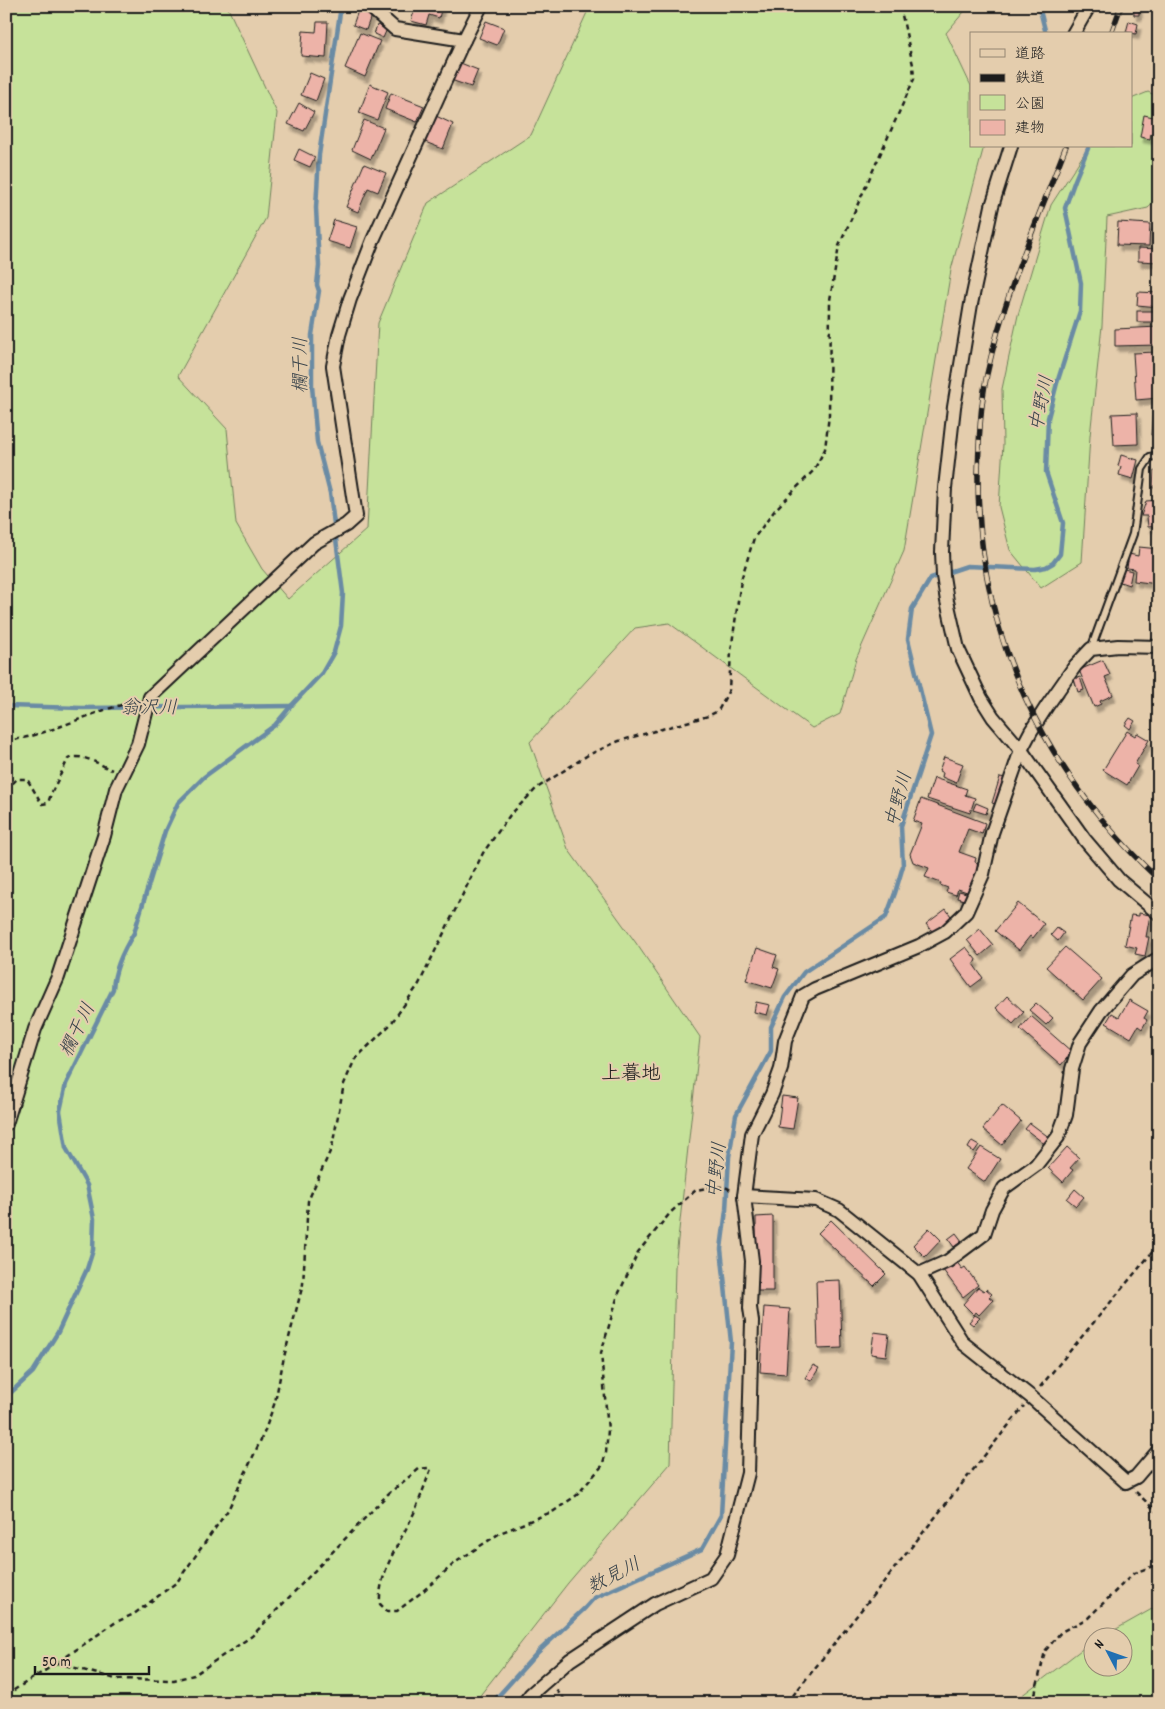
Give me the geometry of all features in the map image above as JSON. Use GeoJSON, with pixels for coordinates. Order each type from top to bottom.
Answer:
{"type":"FeatureCollection","features":[{"type":"Feature","properties":{"kind":"street"},"geometry":{"type":"LineString","coordinates":[[369,6],[395,29],[464,40]]}},
{"type":"Feature","properties":{"kind":"street"},"geometry":{"type":"LineString","coordinates":[[6,1124],[35,1029],[58,977],[104,836],[116,789],[138,744],[150,697],[314,543],[346,525],[356,516],[333,366],[339,336],[350,299],[373,240],[481,6]]}},
{"type":"Feature","properties":{"kind":"street"},"geometry":{"type":"LineString","coordinates":[[1074,32],[1089,6]]}},
{"type":"Feature","properties":{"kind":"street"},"geometry":{"type":"LineString","coordinates":[[1010,148],[992,206],[969,313],[954,407],[945,488],[942,552],[947,601],[958,649],[981,698],[993,717],[1021,750],[1085,840],[1119,880],[1159,914]]}},
{"type":"Feature","properties":{"kind":"street"},"geometry":{"type":"LineString","coordinates":[[524,1703],[530,1694],[570,1660],[655,1604],[711,1578],[727,1556],[748,1473],[752,1261],[744,1196],[752,1134],[772,1094],[781,1069],[785,1041],[803,996],[815,989],[919,946],[945,932],[966,912],[983,874],[992,833],[1021,750],[1031,730],[1075,666],[1090,648],[1118,646],[1159,647]]}},
{"type":"Feature","properties":{"kind":"street"},"geometry":{"type":"LineString","coordinates":[[918,1274],[948,1261],[984,1234],[992,1210],[1004,1188],[1036,1165],[1058,1137],[1066,1115],[1072,1069],[1080,1043],[1100,1011],[1132,975],[1159,958]]}},
{"type":"Feature","properties":{"kind":"street"},"geometry":{"type":"LineString","coordinates":[[744,1196],[816,1200],[839,1210],[918,1274],[964,1343],[1031,1397],[1126,1482],[1136,1477],[1159,1450]]}},
{"type":"Feature","properties":{"kind":"lane"},"geometry":{"type":"LineString","coordinates":[[1090,648],[1133,534],[1142,469],[1150,457],[1159,456]]}},
{"type":"Feature","properties":{"kind":"path"},"geometry":{"type":"LineString","coordinates":[[6,1695],[57,1663],[116,1622],[134,1614],[177,1582],[228,1510],[264,1432],[275,1402],[284,1357],[303,1284],[308,1201],[332,1147],[344,1084],[355,1059],[390,1025],[419,984],[483,853],[510,815],[537,788],[588,755],[619,741],[708,716],[718,711],[726,699],[729,690],[731,651],[741,580],[754,538],[775,510],[814,470],[825,449],[829,416],[830,300],[840,246],[914,79],[913,65],[900,6]]}},
{"type":"Feature","properties":{"kind":"path"},"geometry":{"type":"LineString","coordinates":[[6,739],[12,741],[40,733],[104,710],[150,697]]}},
{"type":"Feature","properties":{"kind":"path"},"geometry":{"type":"LineString","coordinates":[[6,798],[7,789],[17,780],[27,779],[42,804],[48,803],[68,759],[72,757],[88,759],[124,775]]}},
{"type":"Feature","properties":{"kind":"path"},"geometry":{"type":"LineString","coordinates":[[57,1663],[116,1679],[174,1680],[194,1675],[252,1636],[388,1494],[419,1469],[432,1469],[414,1512],[389,1562],[379,1591],[380,1604],[386,1611],[397,1611],[456,1562],[500,1533],[554,1511],[577,1495],[602,1466],[606,1453],[608,1430],[601,1353],[618,1295],[638,1252],[671,1212],[696,1190],[725,1187],[744,1196]]}},
{"type":"Feature","properties":{"kind":"path"},"geometry":{"type":"LineString","coordinates":[[786,1703],[1031,1397],[1159,1244]]}},
{"type":"Feature","properties":{"kind":"path"},"geometry":{"type":"LineString","coordinates":[[1126,1482],[1159,1514]]}},
{"type":"Feature","properties":{"kind":"path"},"geometry":{"type":"LineString","coordinates":[[1033,1703],[1045,1651],[1060,1632],[1088,1618],[1134,1573],[1159,1564]]}},
{"type":"Feature","properties":{"kind":"path"},"geometry":{"type":"LineString","coordinates":[[547,1680],[568,1703]]}},
{"type":"Feature","properties":{"kind":"green space"},"geometry":{"type":"Polygon","coordinates":[[[6,6],[227,6],[277,113],[266,218],[178,376],[227,429],[236,524],[262,569],[288,599],[367,529],[378,323],[428,203],[531,135],[590,6],[969,6],[946,33],[970,84],[970,148],[983,148],[951,270],[904,551],[856,659],[840,714],[812,728],[669,623],[635,628],[530,742],[568,849],[636,943],[700,1037],[675,1267],[670,1464],[568,1583],[474,1703],[6,1703],[6,6]]]}},
{"type":"Feature","properties":{"kind":"green space"},"geometry":{"type":"Polygon","coordinates":[[[1148,92],[1159,97],[1159,198],[1148,208],[1107,217],[1102,326],[1090,436],[1082,562],[1041,588],[1010,550],[999,507],[1003,444],[1002,389],[1018,315],[1051,205],[1088,148],[1132,148],[1132,99],[1148,92]]]}},
{"type":"Feature","properties":{"kind":"green space"},"geometry":{"type":"Polygon","coordinates":[[[1159,1605],[1159,1703],[1012,1703],[1082,1649],[1082,1676],[1132,1676],[1132,1626],[1122,1626],[1159,1605]]]}},
{"type":"Feature","properties":{"kind":"building"},"geometry":{"type":"Polygon","coordinates":[[[416,6],[442,6],[439,18],[429,15],[426,25],[411,21],[416,6]]]}},
{"type":"Feature","properties":{"kind":"building"},"geometry":{"type":"Polygon","coordinates":[[[1133,6],[1139,6],[1139,15],[1134,15],[1133,6]]]}},
{"type":"Feature","properties":{"kind":"building"},"geometry":{"type":"Polygon","coordinates":[[[359,8],[372,13],[366,30],[353,25],[359,8]]]}},
{"type":"Feature","properties":{"kind":"building"},"geometry":{"type":"Polygon","coordinates":[[[486,21],[504,28],[497,45],[479,38],[486,21]]]}},
{"type":"Feature","properties":{"kind":"building"},"geometry":{"type":"Polygon","coordinates":[[[1129,21],[1138,24],[1136,34],[1126,32],[1129,21]]]}},
{"type":"Feature","properties":{"kind":"building"},"geometry":{"type":"Polygon","coordinates":[[[317,22],[328,22],[326,58],[301,56],[303,31],[316,32],[317,22]]]}},
{"type":"Feature","properties":{"kind":"building"},"geometry":{"type":"Polygon","coordinates":[[[377,25],[387,29],[383,38],[374,34],[377,25]]]}},
{"type":"Feature","properties":{"kind":"building"},"geometry":{"type":"Polygon","coordinates":[[[360,33],[380,41],[365,77],[345,68],[360,33]]]}},
{"type":"Feature","properties":{"kind":"building"},"geometry":{"type":"Polygon","coordinates":[[[458,62],[478,70],[471,87],[451,80],[458,62]]]}},
{"type":"Feature","properties":{"kind":"building"},"geometry":{"type":"Polygon","coordinates":[[[310,73],[324,79],[316,101],[301,95],[310,73]]]}},
{"type":"Feature","properties":{"kind":"building"},"geometry":{"type":"Polygon","coordinates":[[[370,84],[388,92],[377,120],[359,113],[370,84]]]}},
{"type":"Feature","properties":{"kind":"building"},"geometry":{"type":"Polygon","coordinates":[[[391,93],[424,106],[417,122],[385,109],[391,93]]]}},
{"type":"Feature","properties":{"kind":"building"},"geometry":{"type":"Polygon","coordinates":[[[299,103],[314,112],[304,131],[288,124],[299,103]]]}},
{"type":"Feature","properties":{"kind":"building"},"geometry":{"type":"Polygon","coordinates":[[[1144,115],[1158,118],[1155,134],[1151,133],[1150,139],[1140,137],[1144,115]]]}},
{"type":"Feature","properties":{"kind":"building"},"geometry":{"type":"Polygon","coordinates":[[[436,116],[453,124],[443,149],[425,142],[436,116]]]}},
{"type":"Feature","properties":{"kind":"building"},"geometry":{"type":"Polygon","coordinates":[[[364,120],[384,128],[371,159],[352,150],[364,120]]]}},
{"type":"Feature","properties":{"kind":"building"},"geometry":{"type":"Polygon","coordinates":[[[299,149],[315,157],[310,167],[294,160],[299,149]]]}},
{"type":"Feature","properties":{"kind":"building"},"geometry":{"type":"Polygon","coordinates":[[[364,164],[386,173],[378,192],[368,188],[358,212],[346,207],[364,164]]]}},
{"type":"Feature","properties":{"kind":"building"},"geometry":{"type":"Polygon","coordinates":[[[334,220],[357,227],[350,248],[327,241],[334,220]]]}},
{"type":"Feature","properties":{"kind":"building"},"geometry":{"type":"Polygon","coordinates":[[[1118,222],[1150,224],[1149,246],[1117,245],[1118,222]]]}},
{"type":"Feature","properties":{"kind":"building"},"geometry":{"type":"Polygon","coordinates":[[[1138,248],[1159,249],[1159,262],[1138,261],[1138,248]]]}},
{"type":"Feature","properties":{"kind":"building"},"geometry":{"type":"Polygon","coordinates":[[[1138,292],[1159,293],[1159,307],[1137,305],[1138,292]]]}},
{"type":"Feature","properties":{"kind":"building"},"geometry":{"type":"Polygon","coordinates":[[[1137,311],[1159,311],[1159,322],[1137,322],[1137,311]]]}},
{"type":"Feature","properties":{"kind":"building"},"geometry":{"type":"Polygon","coordinates":[[[1159,327],[1159,345],[1115,346],[1115,329],[1159,327]]]}},
{"type":"Feature","properties":{"kind":"building"},"geometry":{"type":"Polygon","coordinates":[[[1156,352],[1159,398],[1136,400],[1133,353],[1156,352]]]}},
{"type":"Feature","properties":{"kind":"building"},"geometry":{"type":"Polygon","coordinates":[[[1153,410],[1159,411],[1159,436],[1151,435],[1153,410]]]}},
{"type":"Feature","properties":{"kind":"building"},"geometry":{"type":"Polygon","coordinates":[[[1137,413],[1138,444],[1114,445],[1112,414],[1137,413]]]}},
{"type":"Feature","properties":{"kind":"building"},"geometry":{"type":"Polygon","coordinates":[[[1121,455],[1138,460],[1133,479],[1119,475],[1121,467],[1118,466],[1121,455]]]}},
{"type":"Feature","properties":{"kind":"building"},"geometry":{"type":"Polygon","coordinates":[[[1154,471],[1159,472],[1159,496],[1157,495],[1157,488],[1153,488],[1154,471]]]}},
{"type":"Feature","properties":{"kind":"building"},"geometry":{"type":"Polygon","coordinates":[[[1159,500],[1159,526],[1148,527],[1147,516],[1141,516],[1146,501],[1159,500]]]}},
{"type":"Feature","properties":{"kind":"building"},"geometry":{"type":"Polygon","coordinates":[[[1139,547],[1159,549],[1158,584],[1134,581],[1135,569],[1127,568],[1129,554],[1138,556],[1139,547]]]}},
{"type":"Feature","properties":{"kind":"building"},"geometry":{"type":"Polygon","coordinates":[[[1124,569],[1132,571],[1129,585],[1120,582],[1124,569]]]}},
{"type":"Feature","properties":{"kind":"building"},"geometry":{"type":"Polygon","coordinates":[[[1103,660],[1110,675],[1105,677],[1113,695],[1100,701],[1101,704],[1094,707],[1079,670],[1103,660]]]}},
{"type":"Feature","properties":{"kind":"building"},"geometry":{"type":"Polygon","coordinates":[[[1080,677],[1084,690],[1078,692],[1074,679],[1080,677]]]}},
{"type":"Feature","properties":{"kind":"building"},"geometry":{"type":"Polygon","coordinates":[[[1130,718],[1135,721],[1130,729],[1125,725],[1130,718]]]}},
{"type":"Feature","properties":{"kind":"building"},"geometry":{"type":"Polygon","coordinates":[[[1127,731],[1135,736],[1137,733],[1149,740],[1135,764],[1138,766],[1127,785],[1103,770],[1127,731]]]}},
{"type":"Feature","properties":{"kind":"building"},"geometry":{"type":"Polygon","coordinates":[[[944,757],[963,764],[956,783],[942,777],[943,773],[939,771],[944,757]]]}},
{"type":"Feature","properties":{"kind":"building"},"geometry":{"type":"Polygon","coordinates":[[[1000,777],[1006,778],[998,805],[992,803],[1000,777]]]}},
{"type":"Feature","properties":{"kind":"building"},"geometry":{"type":"Polygon","coordinates":[[[934,778],[967,789],[965,795],[975,798],[970,813],[927,799],[934,778]]]}},
{"type":"Feature","properties":{"kind":"building"},"geometry":{"type":"Polygon","coordinates":[[[921,799],[985,823],[982,834],[968,829],[959,852],[976,858],[975,862],[981,865],[970,893],[958,889],[956,895],[946,892],[948,888],[940,885],[941,883],[925,877],[929,868],[913,862],[910,854],[922,824],[913,821],[921,799]]]}},
{"type":"Feature","properties":{"kind":"building"},"geometry":{"type":"Polygon","coordinates":[[[976,803],[988,808],[986,814],[973,810],[976,803]]]}},
{"type":"Feature","properties":{"kind":"building"},"geometry":{"type":"Polygon","coordinates":[[[959,891],[970,894],[968,901],[957,898],[959,891]]]}},
{"type":"Feature","properties":{"kind":"building"},"geometry":{"type":"Polygon","coordinates":[[[1018,903],[1044,924],[1033,938],[1030,936],[1019,950],[995,931],[1018,903]]]}},
{"type":"Feature","properties":{"kind":"building"},"geometry":{"type":"Polygon","coordinates":[[[946,909],[953,919],[934,934],[926,924],[946,909]]]}},
{"type":"Feature","properties":{"kind":"building"},"geometry":{"type":"Polygon","coordinates":[[[1139,913],[1150,915],[1146,937],[1149,937],[1145,956],[1135,954],[1137,948],[1125,945],[1131,915],[1139,916],[1139,913]]]}},
{"type":"Feature","properties":{"kind":"building"},"geometry":{"type":"Polygon","coordinates":[[[1057,928],[1064,933],[1058,941],[1051,935],[1057,928]]]}},
{"type":"Feature","properties":{"kind":"building"},"geometry":{"type":"Polygon","coordinates":[[[980,929],[993,945],[980,956],[967,940],[980,929]]]}},
{"type":"Feature","properties":{"kind":"building"},"geometry":{"type":"Polygon","coordinates":[[[966,947],[977,961],[973,964],[983,978],[971,987],[950,959],[966,947]]]}},
{"type":"Feature","properties":{"kind":"building"},"geometry":{"type":"Polygon","coordinates":[[[1065,947],[1102,979],[1083,1000],[1046,967],[1065,947]]]}},
{"type":"Feature","properties":{"kind":"building"},"geometry":{"type":"Polygon","coordinates":[[[757,948],[777,955],[773,967],[779,969],[772,988],[746,980],[757,948]]]}},
{"type":"Feature","properties":{"kind":"building"},"geometry":{"type":"Polygon","coordinates":[[[1007,996],[1024,1012],[1013,1024],[996,1008],[1007,996]]]}},
{"type":"Feature","properties":{"kind":"building"},"geometry":{"type":"Polygon","coordinates":[[[1129,1000],[1148,1011],[1144,1018],[1147,1020],[1142,1029],[1138,1026],[1131,1038],[1106,1023],[1112,1013],[1119,1017],[1129,1000]]]}},
{"type":"Feature","properties":{"kind":"building"},"geometry":{"type":"Polygon","coordinates":[[[756,1002],[770,1005],[767,1015],[754,1012],[756,1002]]]}},
{"type":"Feature","properties":{"kind":"building"},"geometry":{"type":"Polygon","coordinates":[[[1036,1003],[1053,1018],[1046,1025],[1029,1010],[1036,1003]]]}},
{"type":"Feature","properties":{"kind":"building"},"geometry":{"type":"Polygon","coordinates":[[[1031,1016],[1072,1052],[1061,1065],[1020,1029],[1031,1016]]]}},
{"type":"Feature","properties":{"kind":"building"},"geometry":{"type":"Polygon","coordinates":[[[782,1096],[798,1098],[793,1129],[778,1127],[782,1096]]]}},
{"type":"Feature","properties":{"kind":"building"},"geometry":{"type":"Polygon","coordinates":[[[1002,1105],[1021,1121],[1002,1145],[983,1129],[1002,1105]]]}},
{"type":"Feature","properties":{"kind":"building"},"geometry":{"type":"Polygon","coordinates":[[[1030,1123],[1050,1138],[1046,1145],[1025,1129],[1030,1123]]]}},
{"type":"Feature","properties":{"kind":"building"},"geometry":{"type":"Polygon","coordinates":[[[972,1141],[979,1145],[974,1152],[968,1148],[972,1141]]]}},
{"type":"Feature","properties":{"kind":"building"},"geometry":{"type":"Polygon","coordinates":[[[981,1147],[1000,1159],[985,1182],[966,1169],[981,1147]]]}},
{"type":"Feature","properties":{"kind":"building"},"geometry":{"type":"Polygon","coordinates":[[[1067,1147],[1079,1158],[1070,1168],[1073,1170],[1063,1182],[1048,1168],[1067,1147]]]}},
{"type":"Feature","properties":{"kind":"building"},"geometry":{"type":"Polygon","coordinates":[[[1075,1189],[1084,1197],[1076,1206],[1067,1199],[1075,1189]]]}},
{"type":"Feature","properties":{"kind":"building"},"geometry":{"type":"Polygon","coordinates":[[[773,1216],[773,1291],[756,1291],[756,1217],[773,1216]]]}},
{"type":"Feature","properties":{"kind":"building"},"geometry":{"type":"Polygon","coordinates":[[[831,1220],[886,1274],[874,1286],[818,1233],[831,1220]]]}},
{"type":"Feature","properties":{"kind":"building"},"geometry":{"type":"Polygon","coordinates":[[[929,1228],[941,1240],[925,1257],[913,1245],[929,1228]]]}},
{"type":"Feature","properties":{"kind":"building"},"geometry":{"type":"Polygon","coordinates":[[[956,1233],[962,1241],[954,1247],[948,1239],[956,1233]]]}},
{"type":"Feature","properties":{"kind":"building"},"geometry":{"type":"Polygon","coordinates":[[[956,1261],[962,1269],[965,1267],[978,1285],[963,1297],[943,1270],[956,1261]]]}},
{"type":"Feature","properties":{"kind":"building"},"geometry":{"type":"Polygon","coordinates":[[[840,1280],[842,1348],[818,1349],[816,1281],[840,1280]]]}},
{"type":"Feature","properties":{"kind":"building"},"geometry":{"type":"Polygon","coordinates":[[[978,1287],[984,1291],[986,1289],[992,1294],[989,1297],[993,1300],[979,1315],[976,1312],[974,1315],[963,1304],[978,1287]]]}},
{"type":"Feature","properties":{"kind":"building"},"geometry":{"type":"Polygon","coordinates":[[[764,1307],[790,1309],[786,1374],[760,1372],[764,1307]]]}},
{"type":"Feature","properties":{"kind":"building"},"geometry":{"type":"Polygon","coordinates":[[[975,1315],[980,1318],[973,1325],[969,1322],[975,1315]]]}},
{"type":"Feature","properties":{"kind":"building"},"geometry":{"type":"Polygon","coordinates":[[[874,1332],[889,1334],[886,1356],[871,1354],[874,1332]]]}},
{"type":"Feature","properties":{"kind":"building"},"geometry":{"type":"Polygon","coordinates":[[[813,1365],[819,1368],[811,1381],[805,1378],[813,1365]]]}},
{"type":"Feature","properties":{"kind":"waterway","name":"欄干川"},"geometry":{"type":"LineString","coordinates":[[291,706],[322,673],[334,652],[341,626],[343,593],[330,493],[317,442],[312,386],[312,335],[319,291],[317,285],[319,266],[316,208],[319,155],[341,6]]}},
{"type":"Feature","properties":{"kind":"waterway","name":"中野川"},"geometry":{"type":"LineString","coordinates":[[1039,6],[1046,32]]}},
{"type":"Feature","properties":{"kind":"waterway","name":"中野川"},"geometry":{"type":"LineString","coordinates":[[492,1703],[538,1652],[594,1598],[702,1549],[721,1515],[731,1342],[721,1249],[726,1210],[729,1157],[736,1115],[771,1051],[771,1027],[785,997],[804,972],[886,917],[895,893],[903,866],[901,826],[931,735],[908,639],[912,609],[931,578],[967,566],[1035,569],[1046,567],[1053,563],[1060,554],[1063,523],[1046,472],[1048,418],[1080,311],[1081,283],[1065,208],[1088,148]]}},
{"type":"Feature","properties":{"kind":"waterway","name":"翁沢川"},"geometry":{"type":"LineString","coordinates":[[6,706],[82,708],[291,706]]}},
{"type":"Feature","properties":{"kind":"waterway","name":"欄干川"},"geometry":{"type":"LineString","coordinates":[[6,1397],[33,1372],[58,1332],[87,1269],[93,1250],[94,1219],[87,1185],[66,1148],[60,1111],[66,1084],[113,989],[117,967],[134,933],[165,831],[178,803],[204,777],[275,725],[291,706]]}},
{"type":"Feature","properties":{"kind":"railway"},"geometry":{"type":"LineString","coordinates":[[1112,32],[1121,6]]}},
{"type":"Feature","properties":{"kind":"railway"},"geometry":{"type":"LineString","coordinates":[[1065,148],[1012,287],[1002,316],[987,374],[981,411],[978,474],[981,533],[990,590],[1004,644],[1025,696],[1050,746],[1082,793],[1118,838],[1159,880]]}},
{"type":"Feature","properties":{"kind":"district","name":"上暮地"},"geometry":{"type":"Point","coordinates":[631,1072]}},
{"type":"Feature","properties":{"kind":"water label","name":"数見川"},"geometry":{"type":"Point","coordinates":[613,1574]}}]}
